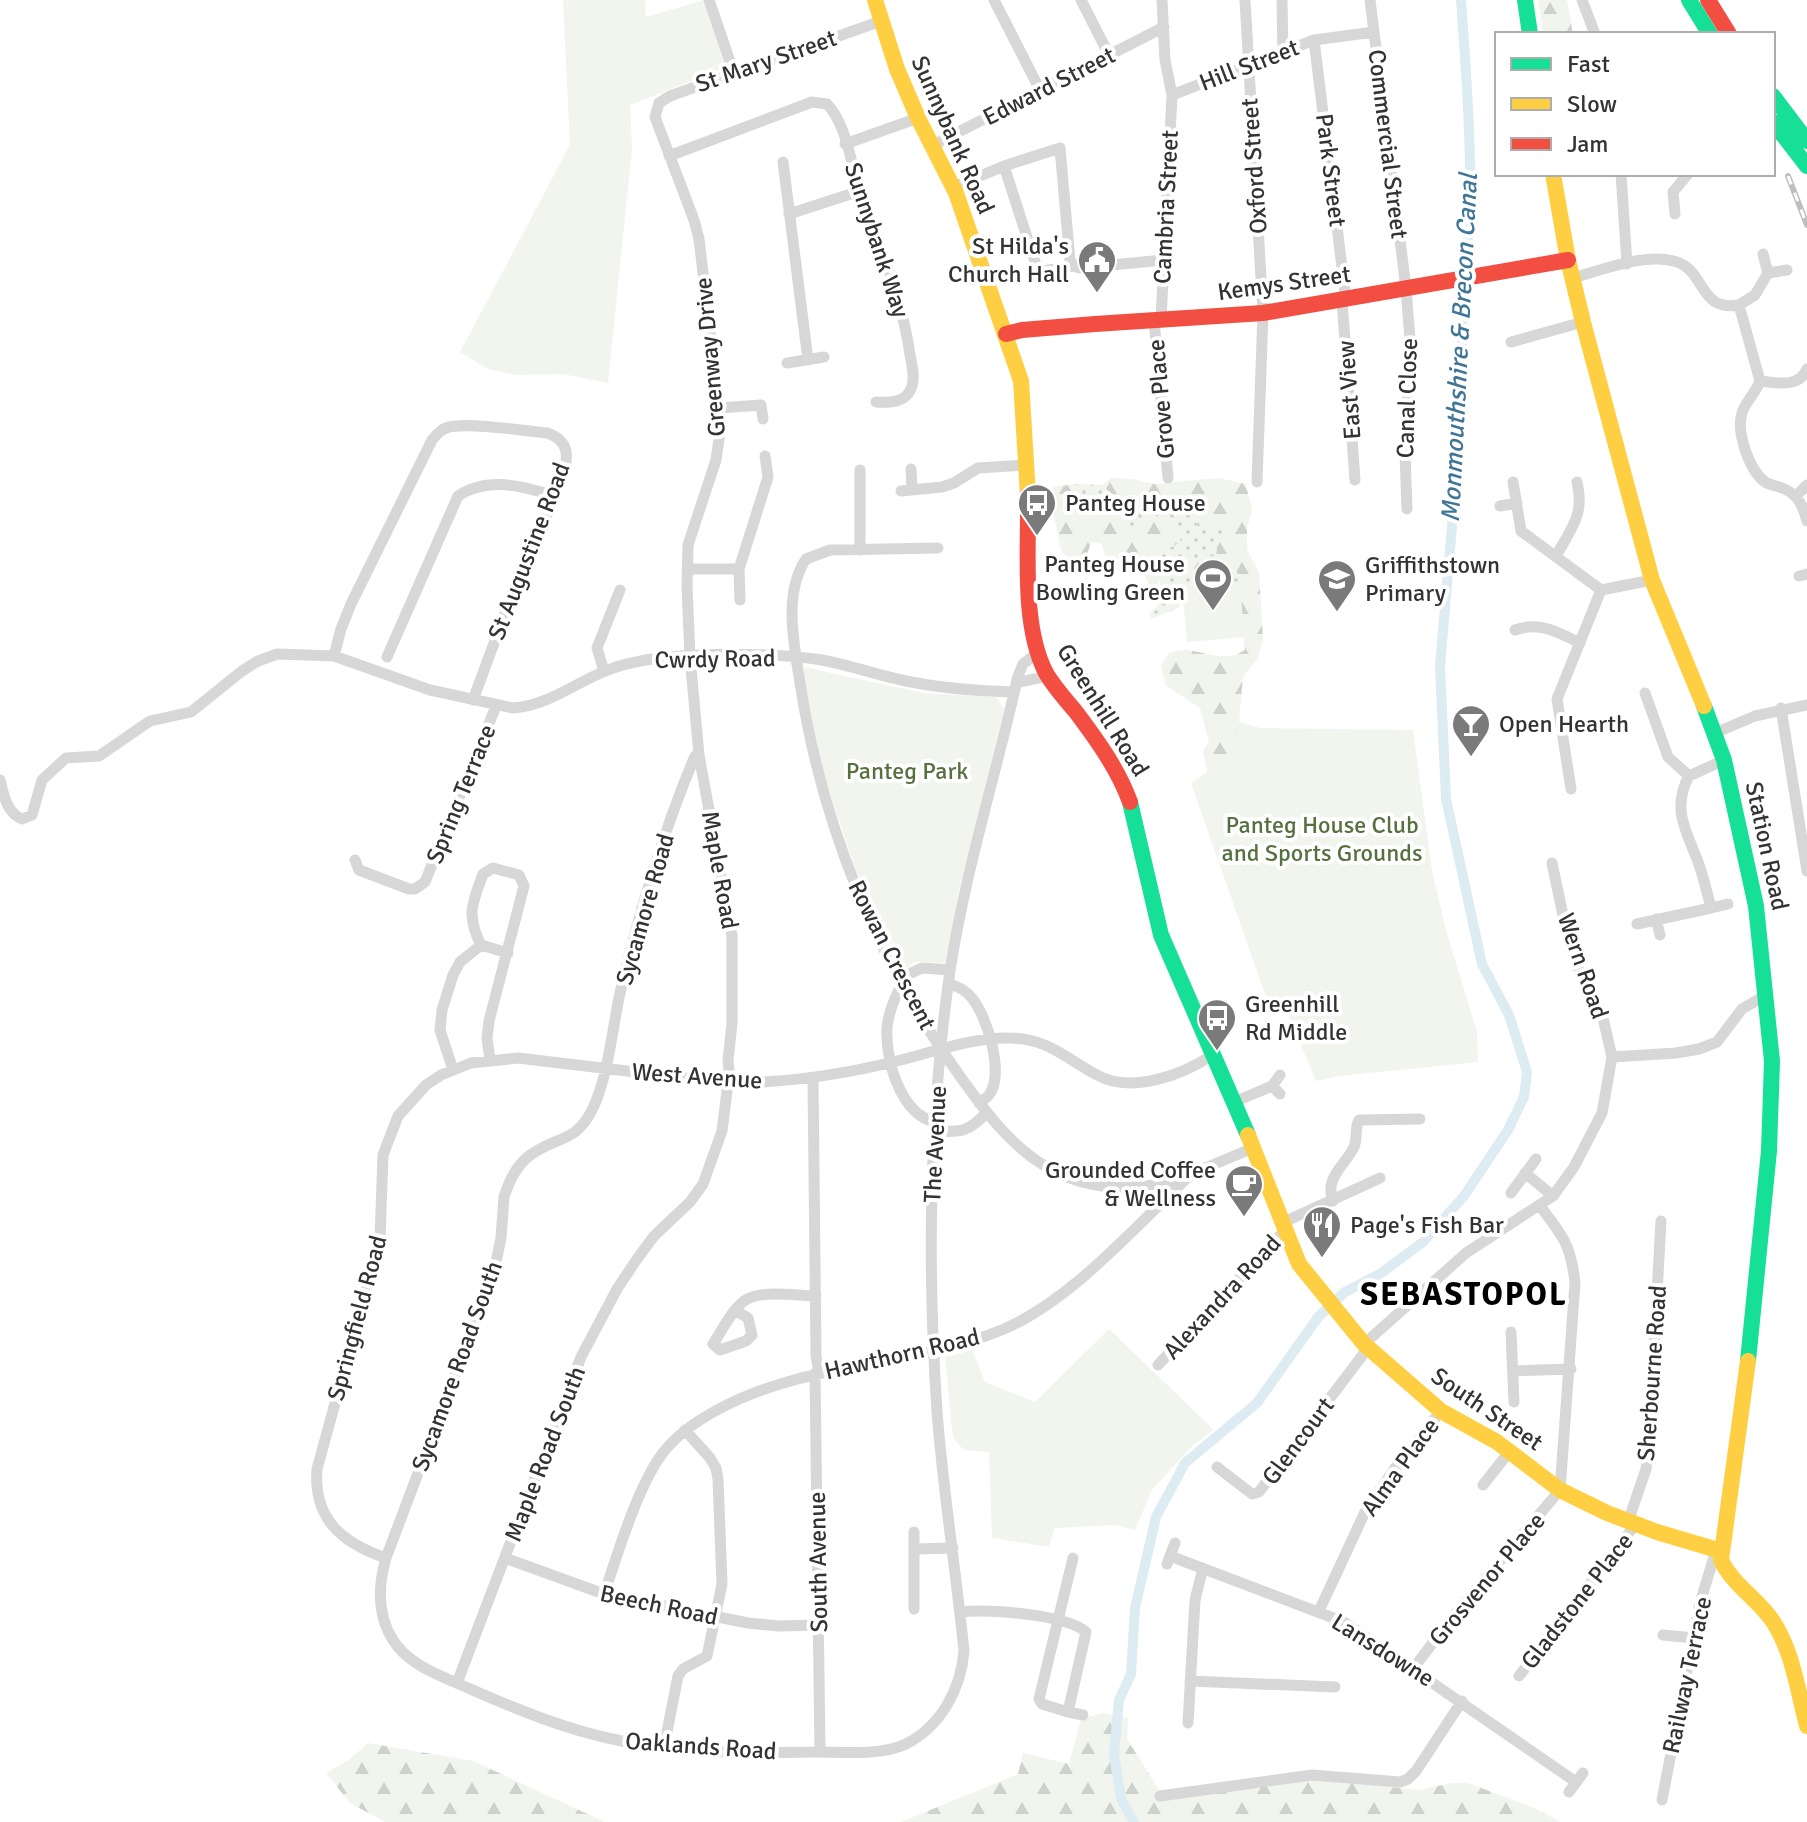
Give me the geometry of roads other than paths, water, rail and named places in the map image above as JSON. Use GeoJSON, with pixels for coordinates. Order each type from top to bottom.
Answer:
{"type":"FeatureCollection","features":[{"type":"Feature","properties":{"kind":"main road","name":"Sunnybank Road"},"geometry":{"type":"LineString","coordinates":[[875,0],[897,69],[918,118],[954,187],[1006,334]]}},
{"type":"Feature","properties":{"kind":"main road"},"geometry":{"type":"LineString","coordinates":[[1525,0],[1530,32]]}},
{"type":"Feature","properties":{"kind":"main road"},"geometry":{"type":"LineString","coordinates":[[1689,0],[1709,32]]}},
{"type":"Feature","properties":{"kind":"main road"},"geometry":{"type":"LineString","coordinates":[[1708,0],[1728,32]]}},
{"type":"Feature","properties":{"kind":"main road"},"geometry":{"type":"LineString","coordinates":[[1775,99],[1807,141]]}},
{"type":"Feature","properties":{"kind":"main road"},"geometry":{"type":"LineString","coordinates":[[1775,125],[1807,166]]}},
{"type":"Feature","properties":{"kind":"main road","name":"Station Road"},"geometry":{"type":"LineString","coordinates":[[1553,176],[1572,278],[1625,489],[1652,580],[1724,760],[1756,906],[1772,1061],[1769,1151],[1749,1355],[1718,1550]]}},
{"type":"Feature","properties":{"kind":"main road","name":"Kemys Street"},"geometry":{"type":"LineString","coordinates":[[1006,334],[1022,330],[1263,313],[1568,260]]}},
{"type":"Feature","properties":{"kind":"main road","name":"Greenhill Road"},"geometry":{"type":"LineString","coordinates":[[1006,334],[1021,381],[1028,465],[1030,600],[1037,653],[1048,676],[1098,741],[1124,785],[1133,809],[1161,935],[1284,1226]]}},
{"type":"Feature","properties":{"kind":"main road","name":"South Street"},"geometry":{"type":"LineString","coordinates":[[1284,1226],[1299,1264],[1366,1346],[1441,1411],[1509,1452],[1560,1490],[1632,1524],[1718,1550]]}},
{"type":"Feature","properties":{"kind":"main road"},"geometry":{"type":"LineString","coordinates":[[1718,1550],[1724,1570],[1774,1624],[1807,1726]]}},
{"type":"Feature","properties":{"kind":"street"},"geometry":{"type":"LineString","coordinates":[[709,0],[734,73]]}},
{"type":"Feature","properties":{"kind":"street"},"geometry":{"type":"LineString","coordinates":[[994,0],[1040,90]]}},
{"type":"Feature","properties":{"kind":"street"},"geometry":{"type":"LineString","coordinates":[[1081,0],[1109,55]]}},
{"type":"Feature","properties":{"kind":"street","name":"Cambria Street"},"geometry":{"type":"LineString","coordinates":[[1158,320],[1172,95],[1165,60],[1162,0]]}},
{"type":"Feature","properties":{"kind":"street","name":"Oxford Street"},"geometry":{"type":"LineString","coordinates":[[1245,0],[1263,313],[1257,482]]}},
{"type":"Feature","properties":{"kind":"street"},"geometry":{"type":"LineString","coordinates":[[1282,0],[1283,51]]}},
{"type":"Feature","properties":{"kind":"street","name":"Commercial Street"},"geometry":{"type":"LineString","coordinates":[[1370,0],[1406,288]]}},
{"type":"Feature","properties":{"kind":"street"},"geometry":{"type":"LineString","coordinates":[[1582,0],[1594,32]]}},
{"type":"Feature","properties":{"kind":"street","name":"St Mary Street"},"geometry":{"type":"LineString","coordinates":[[656,109],[670,96],[881,21]]}},
{"type":"Feature","properties":{"kind":"street","name":"Edward Street"},"geometry":{"type":"LineString","coordinates":[[933,145],[1164,27]]}},
{"type":"Feature","properties":{"kind":"street","name":"Hill Street"},"geometry":{"type":"LineString","coordinates":[[1172,95],[1314,40],[1374,32]]}},
{"type":"Feature","properties":{"kind":"street","name":"Park Street"},"geometry":{"type":"LineString","coordinates":[[1314,40],[1344,300]]}},
{"type":"Feature","properties":{"kind":"street","name":"Sunnybank Way"},"geometry":{"type":"LineString","coordinates":[[669,156],[812,102],[827,104],[837,115],[860,191],[890,267],[909,343],[912,389],[908,395],[890,403],[876,402]]}},
{"type":"Feature","properties":{"kind":"street","name":"Greenway Drive"},"geometry":{"type":"LineString","coordinates":[[656,109],[655,117],[699,239],[719,408],[716,460],[692,526],[687,569],[690,657]]}},
{"type":"Feature","properties":{"kind":"street"},"geometry":{"type":"LineString","coordinates":[[845,144],[918,118]]}},
{"type":"Feature","properties":{"kind":"street"},"geometry":{"type":"LineString","coordinates":[[954,187],[1004,166],[1060,148],[1070,261],[1074,266]]}},
{"type":"Feature","properties":{"kind":"street"},"geometry":{"type":"LineString","coordinates":[[783,162],[808,360]]}},
{"type":"Feature","properties":{"kind":"street"},"geometry":{"type":"LineString","coordinates":[[1004,166],[1037,268],[1042,271],[1164,260]]}},
{"type":"Feature","properties":{"kind":"street"},"geometry":{"type":"LineString","coordinates":[[1621,176],[1627,264]]}},
{"type":"Feature","properties":{"kind":"street"},"geometry":{"type":"LineString","coordinates":[[1675,214],[1674,190],[1686,176]]}},
{"type":"Feature","properties":{"kind":"street"},"geometry":{"type":"LineString","coordinates":[[789,214],[860,191]]}},
{"type":"Feature","properties":{"kind":"street"},"geometry":{"type":"LineString","coordinates":[[1572,278],[1649,260],[1678,263],[1696,277],[1704,292],[1718,304],[1739,305],[1755,295],[1768,273],[1763,254]]}},
{"type":"Feature","properties":{"kind":"street"},"geometry":{"type":"LineString","coordinates":[[1768,273],[1787,270]]}},
{"type":"Feature","properties":{"kind":"street","name":"Canal Close"},"geometry":{"type":"LineString","coordinates":[[1406,288],[1412,366],[1404,427],[1407,509]]}},
{"type":"Feature","properties":{"kind":"street","name":"East View"},"geometry":{"type":"LineString","coordinates":[[1344,300],[1355,480]]}},
{"type":"Feature","properties":{"kind":"street"},"geometry":{"type":"LineString","coordinates":[[1739,305],[1760,381],[1740,419],[1751,464],[1765,482],[1796,496],[1807,521]]}},
{"type":"Feature","properties":{"kind":"street","name":"Grove Place"},"geometry":{"type":"LineString","coordinates":[[1158,320],[1168,478]]}},
{"type":"Feature","properties":{"kind":"street"},"geometry":{"type":"LineString","coordinates":[[1511,342],[1583,322]]}},
{"type":"Feature","properties":{"kind":"street"},"geometry":{"type":"LineString","coordinates":[[787,363],[824,357]]}},
{"type":"Feature","properties":{"kind":"street"},"geometry":{"type":"LineString","coordinates":[[1760,381],[1793,382],[1806,374]]}},
{"type":"Feature","properties":{"kind":"street"},"geometry":{"type":"LineString","coordinates":[[719,408],[761,405],[763,419]]}},
{"type":"Feature","properties":{"kind":"street","name":"St Augustine Road"},"geometry":{"type":"LineString","coordinates":[[334,656],[351,604],[438,432],[461,426],[547,433],[565,444],[567,462],[473,700]]}},
{"type":"Feature","properties":{"kind":"street"},"geometry":{"type":"LineString","coordinates":[[740,600],[739,569],[773,478],[765,456]]}},
{"type":"Feature","properties":{"kind":"street"},"geometry":{"type":"LineString","coordinates":[[911,469],[906,490],[942,487],[978,468],[1028,465]]}},
{"type":"Feature","properties":{"kind":"street"},"geometry":{"type":"LineString","coordinates":[[860,470],[860,550]]}},
{"type":"Feature","properties":{"kind":"street"},"geometry":{"type":"LineString","coordinates":[[1513,482],[1521,531],[1601,590],[1652,580]]}},
{"type":"Feature","properties":{"kind":"street"},"geometry":{"type":"LineString","coordinates":[[1556,556],[1586,495],[1577,482]]}},
{"type":"Feature","properties":{"kind":"street"},"geometry":{"type":"LineString","coordinates":[[387,657],[458,496],[478,485],[509,485],[554,496]]}},
{"type":"Feature","properties":{"kind":"street"},"geometry":{"type":"LineString","coordinates":[[1796,496],[1807,485]]}},
{"type":"Feature","properties":{"kind":"street"},"geometry":{"type":"LineString","coordinates":[[1500,506],[1517,503]]}},
{"type":"Feature","properties":{"kind":"street","name":"Rowan Crescent"},"geometry":{"type":"LineString","coordinates":[[938,548],[830,550],[806,559],[799,569],[792,589],[796,658],[808,740],[835,833],[901,984],[941,1050],[1008,1137],[1064,1176],[1118,1188],[1154,1186],[1186,1179]]}},
{"type":"Feature","properties":{"kind":"street"},"geometry":{"type":"LineString","coordinates":[[687,569],[739,569]]}},
{"type":"Feature","properties":{"kind":"street"},"geometry":{"type":"LineString","coordinates":[[604,671],[597,648],[620,590]]}},
{"type":"Feature","properties":{"kind":"street"},"geometry":{"type":"LineString","coordinates":[[1571,789],[1557,699],[1601,590]]}},
{"type":"Feature","properties":{"kind":"street"},"geometry":{"type":"LineString","coordinates":[[1515,630],[1530,619],[1580,643]]}},
{"type":"Feature","properties":{"kind":"street","name":"The Avenue"},"geometry":{"type":"LineString","coordinates":[[964,1651],[937,1410],[931,1260],[934,1126],[950,970],[965,891],[1015,688],[1023,664],[1037,653]]}},
{"type":"Feature","properties":{"kind":"street","name":"Cwrdy Road"},"geometry":{"type":"LineString","coordinates":[[0,780],[13,815],[22,819],[32,815],[42,780],[66,758],[99,756],[150,721],[191,712],[258,661],[277,654],[334,656],[430,690],[496,706],[526,707],[604,671],[640,661],[690,657],[796,658],[835,663],[916,683],[980,691],[1015,688],[1048,676]]}},
{"type":"Feature","properties":{"kind":"street","name":"Maple Road"},"geometry":{"type":"LineString","coordinates":[[654,1236],[690,1202],[703,1184],[722,1131],[729,1083],[732,936],[699,755],[690,657]]}},
{"type":"Feature","properties":{"kind":"street"},"geometry":{"type":"LineString","coordinates":[[1645,693],[1668,757],[1689,776]]}},
{"type":"Feature","properties":{"kind":"street"},"geometry":{"type":"LineString","coordinates":[[1715,733],[1781,708],[1807,705]]}},
{"type":"Feature","properties":{"kind":"street","name":"Spring Terrace"},"geometry":{"type":"LineString","coordinates":[[355,860],[359,870],[409,889],[415,889],[425,882],[496,706]]}},
{"type":"Feature","properties":{"kind":"street"},"geometry":{"type":"LineString","coordinates":[[1781,708],[1807,871]]}},
{"type":"Feature","properties":{"kind":"street","name":"Sycamore Road"},"geometry":{"type":"LineString","coordinates":[[604,1069],[652,873],[684,782],[695,756],[699,755]]}},
{"type":"Feature","properties":{"kind":"street"},"geometry":{"type":"LineString","coordinates":[[1711,908],[1703,877],[1681,822],[1680,798],[1689,776],[1724,760]]}},
{"type":"Feature","properties":{"kind":"street","name":"Wern Road"},"geometry":{"type":"LineString","coordinates":[[1366,1346],[1466,1253],[1553,1196],[1574,1167],[1602,1113],[1612,1057],[1603,1018],[1584,985],[1567,934],[1552,863]]}},
{"type":"Feature","properties":{"kind":"street"},"geometry":{"type":"LineString","coordinates":[[490,1060],[487,1038],[489,1021],[508,953],[523,881],[519,875],[493,868],[483,874],[471,913],[473,929],[481,945],[508,953]]}},
{"type":"Feature","properties":{"kind":"street"},"geometry":{"type":"LineString","coordinates":[[1637,924],[1728,904]]}},
{"type":"Feature","properties":{"kind":"street"},"geometry":{"type":"LineString","coordinates":[[1656,919],[1660,935]]}},
{"type":"Feature","properties":{"kind":"street"},"geometry":{"type":"LineString","coordinates":[[453,1070],[440,1030],[442,1010],[460,962],[481,945]]}},
{"type":"Feature","properties":{"kind":"street"},"geometry":{"type":"LineString","coordinates":[[949,984],[971,996],[986,1024],[995,1062],[994,1083],[989,1095],[976,1125],[966,1130],[934,1126],[919,1114],[907,1099],[890,1063],[887,1028],[901,984],[907,975],[922,968],[950,970]]}},
{"type":"Feature","properties":{"kind":"street"},"geometry":{"type":"LineString","coordinates":[[1612,1057],[1676,1053],[1717,1042],[1742,1009],[1766,995]]}},
{"type":"Feature","properties":{"kind":"street","name":"West Avenue"},"geometry":{"type":"LineString","coordinates":[[453,1070],[490,1060],[518,1058],[729,1083],[813,1079],[990,1039],[1029,1039],[1044,1042],[1099,1077],[1134,1084],[1165,1077],[1212,1055]]}},
{"type":"Feature","properties":{"kind":"street","name":"Sycamore Road South"},"geometry":{"type":"LineString","coordinates":[[386,1558],[494,1272],[501,1238],[504,1197],[513,1175],[530,1155],[574,1135],[583,1125],[595,1103],[604,1069]]}},
{"type":"Feature","properties":{"kind":"street","name":"Springfield Road"},"geometry":{"type":"LineString","coordinates":[[386,1558],[355,1546],[336,1530],[323,1510],[318,1495],[317,1469],[380,1239],[381,1174],[389,1136],[398,1116],[411,1099],[426,1085],[453,1070]]}},
{"type":"Feature","properties":{"kind":"street"},"geometry":{"type":"LineString","coordinates":[[1234,1102],[1276,1090],[1280,1075]]}},
{"type":"Feature","properties":{"kind":"street","name":"South Avenue"},"geometry":{"type":"LineString","coordinates":[[813,1079],[820,1752]]}},
{"type":"Feature","properties":{"kind":"street"},"geometry":{"type":"LineString","coordinates":[[1333,1201],[1331,1186],[1335,1173],[1354,1146],[1359,1120],[1420,1119]]}},
{"type":"Feature","properties":{"kind":"street","name":"Hawthorn Road"},"geometry":{"type":"LineString","coordinates":[[604,1594],[662,1453],[701,1418],[762,1388],[817,1372],[981,1338],[1035,1314],[1071,1288],[1186,1179],[1253,1148]]}},
{"type":"Feature","properties":{"kind":"street"},"geometry":{"type":"LineString","coordinates":[[1511,1193],[1536,1159]]}},
{"type":"Feature","properties":{"kind":"street"},"geometry":{"type":"LineString","coordinates":[[1525,1173],[1553,1196]]}},
{"type":"Feature","properties":{"kind":"street"},"geometry":{"type":"LineString","coordinates":[[1284,1226],[1380,1178]]}},
{"type":"Feature","properties":{"kind":"street"},"geometry":{"type":"LineString","coordinates":[[1540,1206],[1566,1241],[1572,1257],[1575,1283],[1560,1490]]}},
{"type":"Feature","properties":{"kind":"street","name":"Sherbourne Road"},"geometry":{"type":"LineString","coordinates":[[1632,1524],[1647,1466],[1661,1221]]}},
{"type":"Feature","properties":{"kind":"street","name":"Alexandra Road"},"geometry":{"type":"LineString","coordinates":[[1158,1365],[1284,1226]]}},
{"type":"Feature","properties":{"kind":"street","name":"Maple Road South"},"geometry":{"type":"LineString","coordinates":[[457,1683],[581,1357],[617,1289],[654,1236]]}},
{"type":"Feature","properties":{"kind":"street"},"geometry":{"type":"LineString","coordinates":[[736,1311],[748,1318],[752,1335],[746,1341],[720,1350],[713,1344],[736,1311],[743,1302],[762,1295],[816,1296]]}},
{"type":"Feature","properties":{"kind":"street"},"geometry":{"type":"LineString","coordinates":[[1511,1332],[1514,1402]]}},
{"type":"Feature","properties":{"kind":"street","name":"Glencourt"},"geometry":{"type":"LineString","coordinates":[[1217,1467],[1243,1489],[1252,1494],[1259,1492],[1366,1346]]}},
{"type":"Feature","properties":{"kind":"street"},"geometry":{"type":"LineString","coordinates":[[1513,1371],[1571,1369]]}},
{"type":"Feature","properties":{"kind":"street","name":"Alma Place"},"geometry":{"type":"LineString","coordinates":[[1319,1611],[1365,1512],[1441,1411]]}},
{"type":"Feature","properties":{"kind":"street"},"geometry":{"type":"LineString","coordinates":[[664,1747],[678,1676],[683,1669],[707,1656],[722,1584],[718,1479],[710,1458],[685,1430]]}},
{"type":"Feature","properties":{"kind":"street"},"geometry":{"type":"LineString","coordinates":[[1483,1485],[1509,1452]]}},
{"type":"Feature","properties":{"kind":"street","name":"Grosvenor Place"},"geometry":{"type":"LineString","coordinates":[[1413,1669],[1450,1620],[1560,1490]]}},
{"type":"Feature","properties":{"kind":"street","name":"Gladstone Place"},"geometry":{"type":"LineString","coordinates":[[1519,1676],[1632,1524]]}},
{"type":"Feature","properties":{"kind":"street"},"geometry":{"type":"LineString","coordinates":[[914,1532],[914,1609]]}},
{"type":"Feature","properties":{"kind":"street","name":"Lansdowne"},"geometry":{"type":"LineString","coordinates":[[1175,1543],[1169,1560],[1203,1568],[1319,1611],[1358,1630],[1580,1777],[1569,1792]]}},
{"type":"Feature","properties":{"kind":"street"},"geometry":{"type":"LineString","coordinates":[[914,1549],[953,1548]]}},
{"type":"Feature","properties":{"kind":"street","name":"Railway Terrace"},"geometry":{"type":"LineString","coordinates":[[1662,1800],[1700,1603],[1718,1550]]}},
{"type":"Feature","properties":{"kind":"street","name":"Oaklands Road"},"geometry":{"type":"LineString","coordinates":[[386,1558],[380,1580],[384,1622],[393,1641],[422,1668],[553,1723],[620,1741],[714,1752],[892,1749],[915,1739],[937,1719],[955,1693],[964,1651]]}},
{"type":"Feature","properties":{"kind":"street","name":"Beech Road"},"geometry":{"type":"LineString","coordinates":[[505,1558],[604,1594],[778,1626],[819,1625]]}},
{"type":"Feature","properties":{"kind":"street"},"geometry":{"type":"LineString","coordinates":[[1073,1558],[1039,1699],[1042,1704],[1083,1715]]}},
{"type":"Feature","properties":{"kind":"street"},"geometry":{"type":"LineString","coordinates":[[1188,1723],[1195,1600],[1203,1568]]}},
{"type":"Feature","properties":{"kind":"street"},"geometry":{"type":"LineString","coordinates":[[960,1612],[1003,1610],[1081,1627],[1086,1632],[1068,1712]]}},
{"type":"Feature","properties":{"kind":"street"},"geometry":{"type":"LineString","coordinates":[[1663,1635],[1694,1638]]}},
{"type":"Feature","properties":{"kind":"street"},"geometry":{"type":"LineString","coordinates":[[1190,1681],[1335,1687]]}},
{"type":"Feature","properties":{"kind":"street"},"geometry":{"type":"LineString","coordinates":[[1169,1779],[1166,1795],[1312,1775],[1400,1782],[1416,1771],[1462,1701]]}},
{"type":"Feature","properties":{"kind":"waterway","name":"Monmouthshire & Brecon Canal"},"geometry":{"type":"LineString","coordinates":[[1134,1822],[1121,1799],[1114,1754],[1119,1700],[1131,1674],[1135,1608],[1156,1517],[1185,1463],[1257,1403],[1319,1316],[1345,1292],[1380,1274],[1423,1242],[1464,1196],[1508,1130],[1524,1097],[1527,1072],[1509,1015],[1482,964],[1446,799],[1440,666],[1462,410],[1462,267],[1470,202],[1469,122],[1461,0]]}},
{"type":"Feature","properties":{"kind":"railway"},"geometry":{"type":"LineString","coordinates":[[1788,176],[1807,225]]}},
{"type":"Feature","properties":{"kind":"place","name":"St Hilda's Church Hall"},"geometry":{"type":"Point","coordinates":[1097,294]}},
{"type":"Feature","properties":{"kind":"place","name":"Panteg House"},"geometry":{"type":"Point","coordinates":[1037,537]}},
{"type":"Feature","properties":{"kind":"place","name":"Panteg House Bowling Green"},"geometry":{"type":"Point","coordinates":[1213,612]}},
{"type":"Feature","properties":{"kind":"place","name":"Griffithstown Primary"},"geometry":{"type":"Point","coordinates":[1337,613]}},
{"type":"Feature","properties":{"kind":"place","name":"Open Hearth"},"geometry":{"type":"Point","coordinates":[1471,758]}},
{"type":"Feature","properties":{"kind":"place","name":"Greenhill Rd Middle"},"geometry":{"type":"Point","coordinates":[1217,1052]}},
{"type":"Feature","properties":{"kind":"place","name":"Grounded Coffee & Wellness"},"geometry":{"type":"Point","coordinates":[1244,1218]}},
{"type":"Feature","properties":{"kind":"place","name":"Page's Fish Bar"},"geometry":{"type":"Point","coordinates":[1322,1259]}},
{"type":"Feature","properties":{"kind":"district","name":"SEBASTOPOL"},"geometry":{"type":"Point","coordinates":[1464,1294]}},
{"type":"Feature","properties":{"kind":"park label","name":"Panteg Park"},"geometry":{"type":"Point","coordinates":[907,771]}},
{"type":"Feature","properties":{"kind":"park label","name":"Panteg House Club and Sports Grounds"},"geometry":{"type":"Point","coordinates":[1322,839]}}]}
